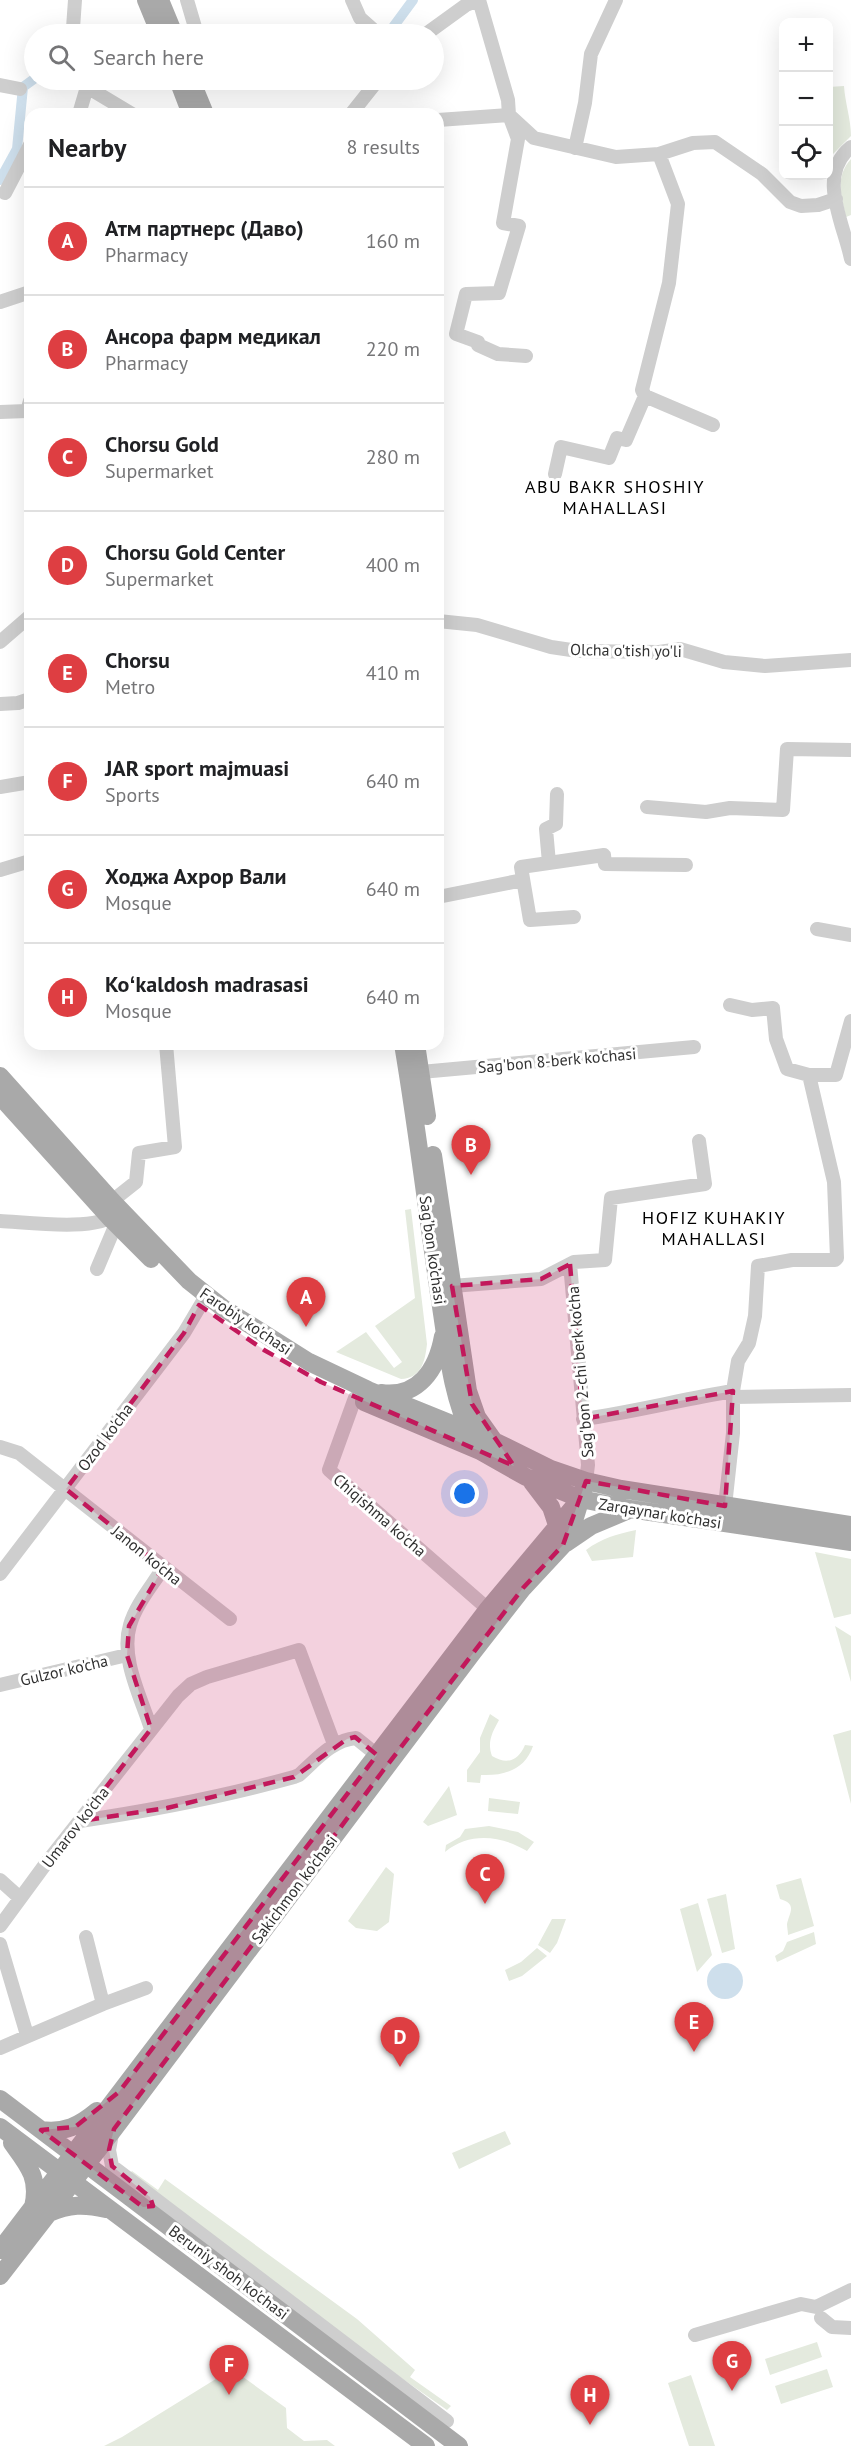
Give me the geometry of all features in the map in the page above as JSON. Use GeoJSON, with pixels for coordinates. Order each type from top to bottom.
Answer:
{"type":"FeatureCollection","features":[{"type":"Feature","properties":{"kind":"main road"},"geometry":{"type":"LineString","coordinates":[[146,0],[156,24]]}},
{"type":"Feature","properties":{"kind":"main road"},"geometry":{"type":"LineString","coordinates":[[160,0],[170,24]]}},
{"type":"Feature","properties":{"kind":"main road"},"geometry":{"type":"LineString","coordinates":[[188,90],[190,108]]}},
{"type":"Feature","properties":{"kind":"main road"},"geometry":{"type":"LineString","coordinates":[[190,90],[201,108]]}},
{"type":"Feature","properties":{"kind":"main road","name":"Sag’bon ko’chasi"},"geometry":{"type":"LineString","coordinates":[[403,1050],[420,1148],[425,1197],[455,1392],[469,1431]]}},
{"type":"Feature","properties":{"kind":"main road","name":"Sag’bon ko’chasi"},"geometry":{"type":"LineString","coordinates":[[417,1050],[468,1391],[487,1446]]}},
{"type":"Feature","properties":{"kind":"main road","name":"Farobiy ko'chasi"},"geometry":{"type":"LineString","coordinates":[[0,1076],[115,1214]]}},
{"type":"Feature","properties":{"kind":"main road","name":"Farobiy ko'chasi"},"geometry":{"type":"LineString","coordinates":[[0,1096],[202,1300],[309,1362],[358,1400],[487,1446]]}},
{"type":"Feature","properties":{"kind":"main road"},"geometry":{"type":"LineString","coordinates":[[358,1400],[408,1391],[420,1384],[435,1363],[444,1325]]}},
{"type":"Feature","properties":{"kind":"main road","name":"Farobiy ko'chasi"},"geometry":{"type":"LineString","coordinates":[[358,1400],[469,1431],[487,1446]]}},
{"type":"Feature","properties":{"kind":"main road","name":"Zarqaynar ko'chasi"},"geometry":{"type":"LineString","coordinates":[[487,1446],[526,1476],[581,1499],[630,1509],[851,1542]]}},
{"type":"Feature","properties":{"kind":"main road","name":"Zarqaynar ko'chasi"},"geometry":{"type":"LineString","coordinates":[[487,1446],[586,1481],[725,1506],[851,1525]]}},
{"type":"Feature","properties":{"kind":"main road"},"geometry":{"type":"LineString","coordinates":[[526,1476],[544,1495],[557,1525]]}},
{"type":"Feature","properties":{"kind":"main road","name":"Sakichmon ko'chasi"},"geometry":{"type":"LineString","coordinates":[[0,2250],[74,2182],[381,1772],[523,1588],[563,1545],[570,1534],[586,1481]]}},
{"type":"Feature","properties":{"kind":"main road","name":"Sakichmon ko'chasi"},"geometry":{"type":"LineString","coordinates":[[0,2276],[41,2210],[59,2171],[377,1755],[482,1604],[581,1499],[605,1485]]}},
{"type":"Feature","properties":{"kind":"main road"},"geometry":{"type":"LineString","coordinates":[[563,1545],[591,1526],[630,1509]]}},
{"type":"Feature","properties":{"kind":"main road"},"geometry":{"type":"LineString","coordinates":[[41,2130],[62,2131],[75,2127],[119,2092]]}},
{"type":"Feature","properties":{"kind":"main road","name":"Beruniy shoh ko'chasi"},"geometry":{"type":"LineString","coordinates":[[0,2099],[87,2164],[153,2206],[274,2306],[459,2446]]}},
{"type":"Feature","properties":{"kind":"main road"},"geometry":{"type":"LineString","coordinates":[[0,2127],[31,2171],[41,2210],[84,2205],[113,2211]]}},
{"type":"Feature","properties":{"kind":"main road","name":"Beruniy shoh ko'chasi"},"geometry":{"type":"LineString","coordinates":[[0,2127],[426,2446]]}},
{"type":"Feature","properties":{"kind":"main road"},"geometry":{"type":"LineString","coordinates":[[274,2306],[314,2321]]}},
{"type":"Feature","properties":{"kind":"main road"},"geometry":{"type":"LineString","coordinates":[[368,2362],[374,2382]]}},
{"type":"Feature","properties":{"kind":"street"},"geometry":{"type":"LineString","coordinates":[[73,24],[75,0]]}},
{"type":"Feature","properties":{"kind":"street"},"geometry":{"type":"LineString","coordinates":[[187,0],[194,24]]}},
{"type":"Feature","properties":{"kind":"street"},"geometry":{"type":"LineString","coordinates":[[352,0],[360,18],[367,24]]}},
{"type":"Feature","properties":{"kind":"street"},"geometry":{"type":"LineString","coordinates":[[440,24],[466,5],[478,0],[508,100],[508,115],[518,139],[503,223],[519,226],[500,293],[466,294],[456,334],[478,342],[478,345],[498,354],[526,356]]}},
{"type":"Feature","properties":{"kind":"street"},"geometry":{"type":"LineString","coordinates":[[575,148],[585,103],[591,54],[616,0]]}},
{"type":"Feature","properties":{"kind":"street"},"geometry":{"type":"LineString","coordinates":[[0,85],[20,88]]}},
{"type":"Feature","properties":{"kind":"street"},"geometry":{"type":"LineString","coordinates":[[80,108],[84,90]]}},
{"type":"Feature","properties":{"kind":"street"},"geometry":{"type":"LineString","coordinates":[[96,90],[123,108]]}},
{"type":"Feature","properties":{"kind":"street"},"geometry":{"type":"LineString","coordinates":[[356,108],[370,90]]}},
{"type":"Feature","properties":{"kind":"street"},"geometry":{"type":"LineString","coordinates":[[444,120],[508,115],[534,138],[616,157],[659,154],[693,143],[715,141],[762,174],[790,202],[801,206],[818,205],[836,199]]}},
{"type":"Feature","properties":{"kind":"street"},"geometry":{"type":"LineString","coordinates":[[833,162],[851,147]]}},
{"type":"Feature","properties":{"kind":"street"},"geometry":{"type":"LineString","coordinates":[[659,154],[678,204],[669,283],[642,390],[645,396],[713,425]]}},
{"type":"Feature","properties":{"kind":"street"},"geometry":{"type":"LineString","coordinates":[[5,193],[24,157]]}},
{"type":"Feature","properties":{"kind":"street"},"geometry":{"type":"LineString","coordinates":[[833,180],[851,259]]}},
{"type":"Feature","properties":{"kind":"street"},"geometry":{"type":"LineString","coordinates":[[0,302],[24,294]]}},
{"type":"Feature","properties":{"kind":"street"},"geometry":{"type":"LineString","coordinates":[[555,474],[561,447],[609,458],[617,438],[626,440],[645,396]]}},
{"type":"Feature","properties":{"kind":"street"},"geometry":{"type":"LineString","coordinates":[[0,412],[24,411]]}},
{"type":"Feature","properties":{"kind":"street"},"geometry":{"type":"LineString","coordinates":[[0,642],[24,621]]}},
{"type":"Feature","properties":{"kind":"street","name":"Olcha o'tish yo'li"},"geometry":{"type":"LineString","coordinates":[[444,622],[477,625],[551,647],[578,651],[659,652],[680,649],[724,662],[765,666],[851,660]]}},
{"type":"Feature","properties":{"kind":"street"},"geometry":{"type":"LineString","coordinates":[[0,704],[24,701]]}},
{"type":"Feature","properties":{"kind":"street"},"geometry":{"type":"LineString","coordinates":[[647,807],[706,812],[730,808],[783,810],[787,749],[851,750]]}},
{"type":"Feature","properties":{"kind":"street"},"geometry":{"type":"LineString","coordinates":[[0,786],[24,783]]}},
{"type":"Feature","properties":{"kind":"street"},"geometry":{"type":"LineString","coordinates":[[549,863],[546,829],[556,824],[557,794]]}},
{"type":"Feature","properties":{"kind":"street"},"geometry":{"type":"LineString","coordinates":[[574,917],[530,920],[521,867],[604,855],[605,864],[686,865]]}},
{"type":"Feature","properties":{"kind":"street"},"geometry":{"type":"LineString","coordinates":[[0,870],[24,863]]}},
{"type":"Feature","properties":{"kind":"street"},"geometry":{"type":"LineString","coordinates":[[444,896],[523,880]]}},
{"type":"Feature","properties":{"kind":"street"},"geometry":{"type":"LineString","coordinates":[[817,929],[851,935]]}},
{"type":"Feature","properties":{"kind":"street"},"geometry":{"type":"LineString","coordinates":[[730,1005],[752,1010],[773,1008],[776,1039],[788,1069],[809,1075],[836,1075],[851,1021]]}},
{"type":"Feature","properties":{"kind":"street","name":"Sag'bon 8-berk ko'chasi"},"geometry":{"type":"LineString","coordinates":[[421,1072],[694,1047]]}},
{"type":"Feature","properties":{"kind":"street"},"geometry":{"type":"LineString","coordinates":[[97,1269],[115,1214],[136,1182],[139,1153],[174,1147],[166,1050]]}},
{"type":"Feature","properties":{"kind":"street"},"geometry":{"type":"LineString","coordinates":[[725,1506],[733,1433],[733,1394],[738,1361],[749,1343],[755,1316],[758,1266],[792,1260],[835,1260],[837,1258],[834,1182],[809,1075]]}},
{"type":"Feature","properties":{"kind":"street"},"geometry":{"type":"LineString","coordinates":[[452,1286],[541,1279],[570,1264],[606,1258],[611,1198],[705,1184],[699,1142]]}},
{"type":"Feature","properties":{"kind":"street"},"geometry":{"type":"LineString","coordinates":[[0,1221],[93,1224],[115,1214]]}},
{"type":"Feature","properties":{"kind":"street","name":"Sag'bon 2-chi berk ko'cha"},"geometry":{"type":"LineString","coordinates":[[570,1264],[588,1465],[586,1481]]}},
{"type":"Feature","properties":{"kind":"street","name":"Ozod ko'cha"},"geometry":{"type":"LineString","coordinates":[[0,1574],[184,1333],[202,1300]]}},
{"type":"Feature","properties":{"kind":"street"},"geometry":{"type":"LineString","coordinates":[[583,1419],[621,1414],[675,1400],[733,1394],[851,1395]]}},
{"type":"Feature","properties":{"kind":"street","name":"Chiqishma ko'cha"},"geometry":{"type":"LineString","coordinates":[[358,1400],[329,1470],[482,1604]]}},
{"type":"Feature","properties":{"kind":"street","name":"Janon ko'cha"},"geometry":{"type":"LineString","coordinates":[[0,1447],[19,1453],[230,1619]]}},
{"type":"Feature","properties":{"kind":"street"},"geometry":{"type":"LineString","coordinates":[[151,1729],[127,1655],[129,1626],[138,1606],[163,1568]]}},
{"type":"Feature","properties":{"kind":"street","name":"Umarov ko'cha"},"geometry":{"type":"LineString","coordinates":[[0,1926],[151,1729],[191,1684],[219,1672],[299,1650],[334,1744]]}},
{"type":"Feature","properties":{"kind":"street","name":"Gulzor ko'cha"},"geometry":{"type":"LineString","coordinates":[[0,1685],[127,1655]]}},
{"type":"Feature","properties":{"kind":"street"},"geometry":{"type":"LineString","coordinates":[[80,1821],[167,1808],[294,1777],[334,1744],[355,1737],[377,1755]]}},
{"type":"Feature","properties":{"kind":"street"},"geometry":{"type":"LineString","coordinates":[[0,1880],[20,1898]]}},
{"type":"Feature","properties":{"kind":"street"},"geometry":{"type":"LineString","coordinates":[[86,1937],[104,2004]]}},
{"type":"Feature","properties":{"kind":"street"},"geometry":{"type":"LineString","coordinates":[[0,1944],[27,2035]]}},
{"type":"Feature","properties":{"kind":"street"},"geometry":{"type":"LineString","coordinates":[[0,2048],[27,2035],[146,1989]]}},
{"type":"Feature","properties":{"kind":"street"},"geometry":{"type":"LineString","coordinates":[[114,2129],[109,2150],[112,2166],[153,2206],[314,2321],[447,2421]]}},
{"type":"Feature","properties":{"kind":"street"},"geometry":{"type":"LineString","coordinates":[[695,2335],[801,2304],[816,2307],[851,2290]]}},
{"type":"Feature","properties":{"kind":"street"},"geometry":{"type":"LineString","coordinates":[[821,2318],[832,2327],[851,2328]]}},
{"type":"Feature","properties":{"kind":"highlighted area"},"geometry":{"type":"Polygon","coordinates":[[[570,1264],[583,1419],[733,1391],[725,1506],[586,1481],[563,1545],[523,1588],[114,2129],[109,2150],[112,2166],[150,2197],[153,2206],[143,2207],[41,2130],[75,2127],[119,2092],[377,1755],[355,1737],[347,1739],[294,1777],[167,1808],[80,1821],[151,1729],[127,1655],[129,1626],[163,1568],[66,1489],[184,1333],[199,1305],[264,1350],[321,1382],[514,1466],[472,1404],[452,1286],[541,1279],[570,1264]]]}},
{"type":"Feature","properties":{"kind":"shaded area"},"geometry":{"type":"Polygon","coordinates":[[[844,86],[851,136],[833,154],[833,126],[833,87],[844,86]]]}},
{"type":"Feature","properties":{"kind":"shaded area"},"geometry":{"type":"Polygon","coordinates":[[[851,159],[851,215],[846,217],[841,194],[841,179],[851,159]]]}},
{"type":"Feature","properties":{"kind":"shaded area"},"geometry":{"type":"Polygon","coordinates":[[[411,1209],[427,1344],[421,1368],[413,1376],[401,1379],[336,1352],[366,1332],[394,1368],[402,1362],[375,1326],[415,1298],[405,1210],[411,1209]]]}},
{"type":"Feature","properties":{"kind":"shaded area"},"geometry":{"type":"Polygon","coordinates":[[[636,1530],[633,1557],[592,1561],[586,1550],[610,1537],[636,1530]]]}},
{"type":"Feature","properties":{"kind":"shaded area"},"geometry":{"type":"Polygon","coordinates":[[[815,1552],[851,1559],[851,1614],[834,1618],[815,1552]]]}},
{"type":"Feature","properties":{"kind":"shaded area"},"geometry":{"type":"Polygon","coordinates":[[[835,1626],[851,1636],[851,1682],[835,1626]]]}},
{"type":"Feature","properties":{"kind":"shaded area"},"geometry":{"type":"Polygon","coordinates":[[[490,1714],[499,1720],[491,1738],[492,1756],[507,1761],[512,1760],[519,1755],[525,1745],[533,1746],[525,1761],[513,1770],[481,1775],[480,1783],[467,1782],[467,1770],[480,1752],[480,1738],[490,1714]]]}},
{"type":"Feature","properties":{"kind":"shaded area"},"geometry":{"type":"Polygon","coordinates":[[[851,1730],[851,1804],[833,1735],[851,1730]]]}},
{"type":"Feature","properties":{"kind":"shaded area"},"geometry":{"type":"Polygon","coordinates":[[[449,1786],[457,1815],[428,1826],[423,1822],[449,1786]]]}},
{"type":"Feature","properties":{"kind":"shaded area"},"geometry":{"type":"Polygon","coordinates":[[[489,1798],[520,1802],[518,1814],[488,1811],[489,1798]]]}},
{"type":"Feature","properties":{"kind":"shaded area"},"geometry":{"type":"Polygon","coordinates":[[[489,1826],[518,1832],[534,1842],[527,1851],[497,1839],[475,1838],[455,1845],[445,1852],[446,1845],[460,1837],[465,1829],[489,1826]]]}},
{"type":"Feature","properties":{"kind":"shaded area"},"geometry":{"type":"Polygon","coordinates":[[[386,1867],[394,1874],[389,1922],[377,1931],[356,1928],[348,1921],[386,1867]]]}},
{"type":"Feature","properties":{"kind":"shaded area"},"geometry":{"type":"Polygon","coordinates":[[[801,1878],[814,1926],[788,1935],[787,1924],[791,1906],[780,1899],[776,1885],[801,1878]]]}},
{"type":"Feature","properties":{"kind":"shaded area"},"geometry":{"type":"Polygon","coordinates":[[[726,1894],[735,1949],[722,1953],[707,1899],[726,1894]]]}},
{"type":"Feature","properties":{"kind":"shaded area"},"geometry":{"type":"Polygon","coordinates":[[[698,1903],[712,1955],[697,1972],[680,1909],[698,1903]]]}},
{"type":"Feature","properties":{"kind":"shaded area"},"geometry":{"type":"Polygon","coordinates":[[[552,1919],[566,1919],[557,1943],[550,1953],[538,1945],[552,1919]]]}},
{"type":"Feature","properties":{"kind":"shaded area"},"geometry":{"type":"Polygon","coordinates":[[[814,1932],[816,1944],[777,1962],[775,1956],[783,1951],[787,1942],[814,1932]]]}},
{"type":"Feature","properties":{"kind":"shaded area"},"geometry":{"type":"Polygon","coordinates":[[[537,1948],[547,1956],[522,1976],[509,1981],[505,1970],[521,1962],[537,1948]]]}},
{"type":"Feature","properties":{"kind":"shaded area"},"geometry":{"type":"Polygon","coordinates":[[[505,2131],[511,2144],[459,2169],[452,2153],[505,2131]]]}},
{"type":"Feature","properties":{"kind":"shaded area"},"geometry":{"type":"Polygon","coordinates":[[[132,2171],[158,2190],[165,2179],[357,2319],[415,2370],[410,2377],[451,2406],[447,2410],[350,2342],[129,2174],[132,2171]]]}},
{"type":"Feature","properties":{"kind":"shaded area"},"geometry":{"type":"Polygon","coordinates":[[[817,2342],[822,2357],[770,2375],[765,2359],[817,2342]]]}},
{"type":"Feature","properties":{"kind":"shaded area"},"geometry":{"type":"Polygon","coordinates":[[[232,2369],[286,2408],[287,2428],[304,2441],[327,2440],[335,2446],[104,2446],[122,2437],[232,2369]]]}},
{"type":"Feature","properties":{"kind":"shaded area"},"geometry":{"type":"Polygon","coordinates":[[[827,2369],[833,2387],[781,2404],[775,2386],[827,2369]]]}},
{"type":"Feature","properties":{"kind":"shaded area"},"geometry":{"type":"Polygon","coordinates":[[[691,2375],[715,2446],[689,2446],[668,2383],[691,2375]]]}},
{"type":"Feature","properties":{"kind":"water"},"geometry":{"type":"Polygon","coordinates":[[[725,1963],[738,1968],[743,1981],[738,1994],[725,1999],[712,1994],[707,1981],[712,1968],[725,1963]]]}},
{"type":"Feature","properties":{"kind":"waterway"},"geometry":{"type":"LineString","coordinates":[[395,24],[413,0]]}},
{"type":"Feature","properties":{"kind":"waterway"},"geometry":{"type":"LineString","coordinates":[[0,180],[17,149],[24,86]]}},
{"type":"Feature","properties":{"kind":"place","name":"Ансора фарм медикал"},"geometry":{"type":"Point","coordinates":[471,1175]}},
{"type":"Feature","properties":{"kind":"place","name":"Атм партнерс (Даво)"},"geometry":{"type":"Point","coordinates":[306,1327]}},
{"type":"Feature","properties":{"kind":"place","name":"Chorsu Gold"},"geometry":{"type":"Point","coordinates":[485,1904]}},
{"type":"Feature","properties":{"kind":"place","name":"Chorsu"},"geometry":{"type":"Point","coordinates":[694,2052]}},
{"type":"Feature","properties":{"kind":"place","name":"Chorsu Gold Center"},"geometry":{"type":"Point","coordinates":[400,2067]}},
{"type":"Feature","properties":{"kind":"place","name":"Ходжа Ахрор Вали"},"geometry":{"type":"Point","coordinates":[732,2391]}},
{"type":"Feature","properties":{"kind":"place","name":"JAR sport majmuasi"},"geometry":{"type":"Point","coordinates":[229,2395]}},
{"type":"Feature","properties":{"kind":"place","name":"Koʻkaldosh madrasasi"},"geometry":{"type":"Point","coordinates":[590,2425]}},
{"type":"Feature","properties":{"kind":"district","name":"ABU BAKR SHOSHIY MAHALLASI"},"geometry":{"type":"Point","coordinates":[615,496]}},
{"type":"Feature","properties":{"kind":"district","name":"HOFIZ KUHAKIY MAHALLASI"},"geometry":{"type":"Point","coordinates":[714,1227]}}]}
